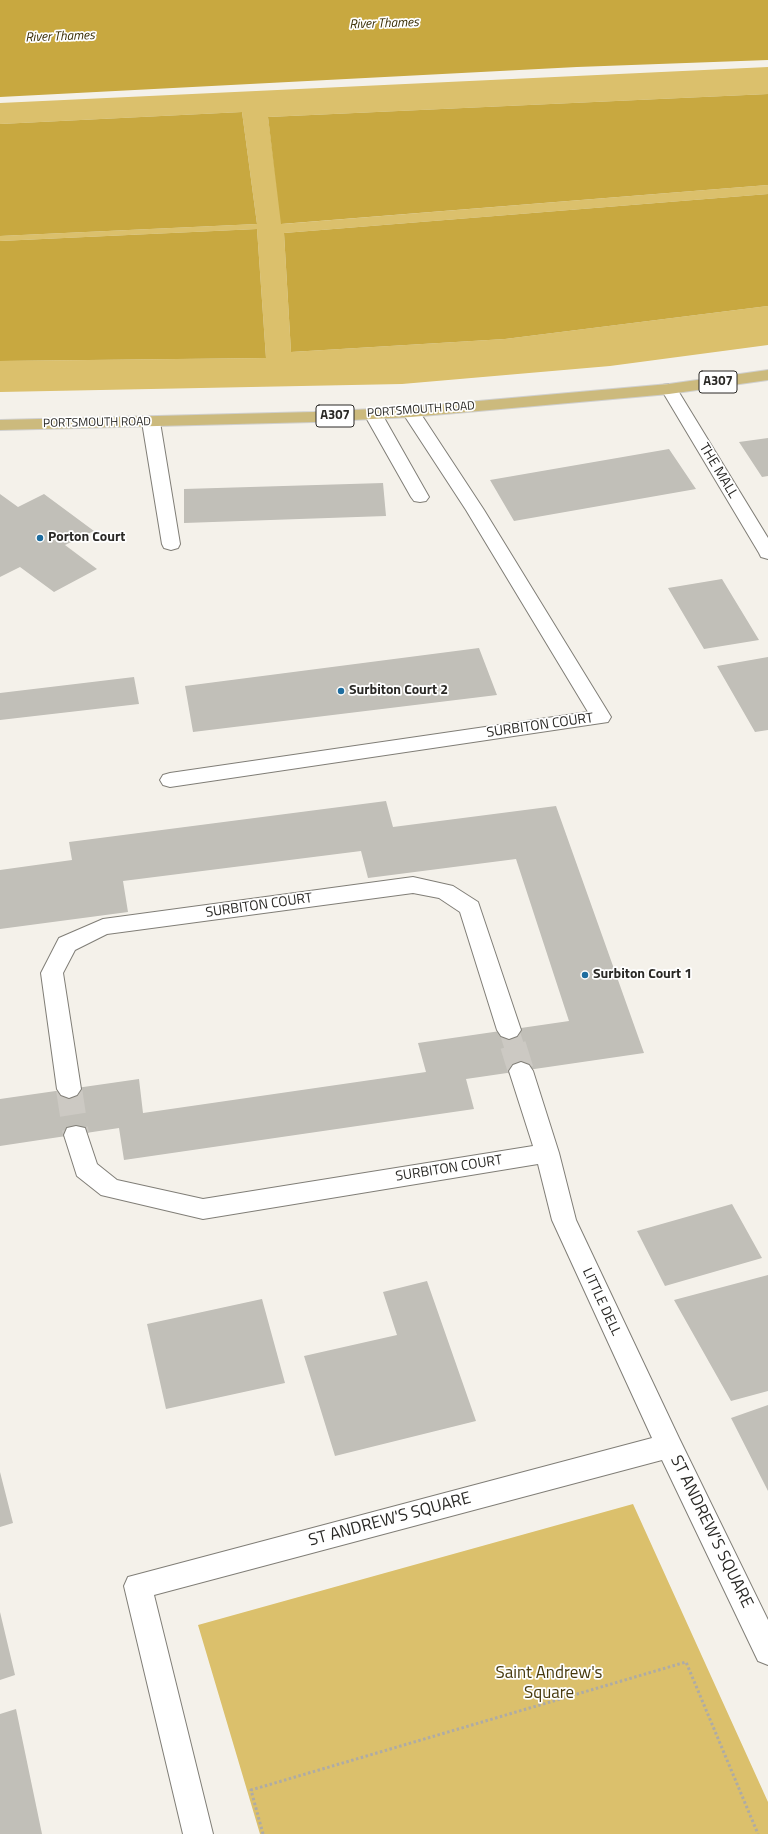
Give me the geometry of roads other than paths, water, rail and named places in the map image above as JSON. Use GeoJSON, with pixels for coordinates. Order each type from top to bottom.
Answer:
{"type":"FeatureCollection","features":[{"type":"Feature","properties":{"kind":"main road","name":"PORTSMOUTH ROAD"},"geometry":{"type":"LineString","coordinates":[[0,425],[314,417],[411,412],[669,389],[768,375]]}},
{"type":"Feature","properties":{"kind":"street","name":"THE MALL"},"geometry":{"type":"LineString","coordinates":[[669,389],[768,553]]}},
{"type":"Feature","properties":{"kind":"street","name":"SURBITON COURT"},"geometry":{"type":"LineString","coordinates":[[170,780],[601,718],[475,510],[411,412]]}},
{"type":"Feature","properties":{"kind":"street"},"geometry":{"type":"LineString","coordinates":[[373,414],[420,497]]}},
{"type":"Feature","properties":{"kind":"street"},"geometry":{"type":"LineString","coordinates":[[151,422],[171,544]]}},
{"type":"Feature","properties":{"kind":"street","name":"SURBITON COURT"},"geometry":{"type":"LineString","coordinates":[[69,1089],[52,973],[67,944],[103,927],[405,886],[413,885],[445,891],[470,908],[509,1030]]}},
{"type":"Feature","properties":{"kind":"street","name":"LITTLE DELL"},"geometry":{"type":"LineString","coordinates":[[521,1072],[547,1153],[564,1220],[669,1446]]}},
{"type":"Feature","properties":{"kind":"street","name":"SURBITON COURT"},"geometry":{"type":"LineString","coordinates":[[76,1134],[86,1169],[110,1188],[203,1209],[547,1153]]}},
{"type":"Feature","properties":{"kind":"street","name":"ST ANDREW'S SQUARE"},"geometry":{"type":"LineString","coordinates":[[198,1834],[138,1586],[669,1446],[768,1651]]}},
{"type":"Feature","properties":{"kind":"water","name":"River Thames"},"geometry":{"type":"Polygon","coordinates":[[[0,0],[768,0],[768,60],[577,67],[0,97],[0,0]]]}},
{"type":"Feature","properties":{"kind":"water"},"geometry":{"type":"Polygon","coordinates":[[[768,94],[768,185],[281,224],[268,117],[768,94]]]}},
{"type":"Feature","properties":{"kind":"water"},"geometry":{"type":"Polygon","coordinates":[[[242,112],[257,224],[0,236],[0,124],[242,112]]]}},
{"type":"Feature","properties":{"kind":"water"},"geometry":{"type":"Polygon","coordinates":[[[768,194],[768,306],[505,339],[291,352],[284,233],[768,194]]]}},
{"type":"Feature","properties":{"kind":"water"},"geometry":{"type":"Polygon","coordinates":[[[257,229],[266,358],[0,361],[0,241],[257,229]]]}},
{"type":"Feature","properties":{"kind":"tunnel"},"geometry":{"type":"LineString","coordinates":[[509,1030],[514,1046]]}},
{"type":"Feature","properties":{"kind":"tunnel"},"geometry":{"type":"LineString","coordinates":[[513,1045],[521,1071]]}},
{"type":"Feature","properties":{"kind":"tunnel"},"geometry":{"type":"LineString","coordinates":[[69,1089],[76,1135]]}},
{"type":"Feature","properties":{"kind":"place","name":"Porton Court"},"geometry":{"type":"Point","coordinates":[40,538]}},
{"type":"Feature","properties":{"kind":"place","name":"Surbiton Court 2"},"geometry":{"type":"Point","coordinates":[341,691]}},
{"type":"Feature","properties":{"kind":"place","name":"Surbiton Court 1"},"geometry":{"type":"Point","coordinates":[585,975]}},
{"type":"Feature","properties":{"kind":"park label","name":"Saint Andrew's Square"},"geometry":{"type":"Point","coordinates":[549,1684]}}]}
